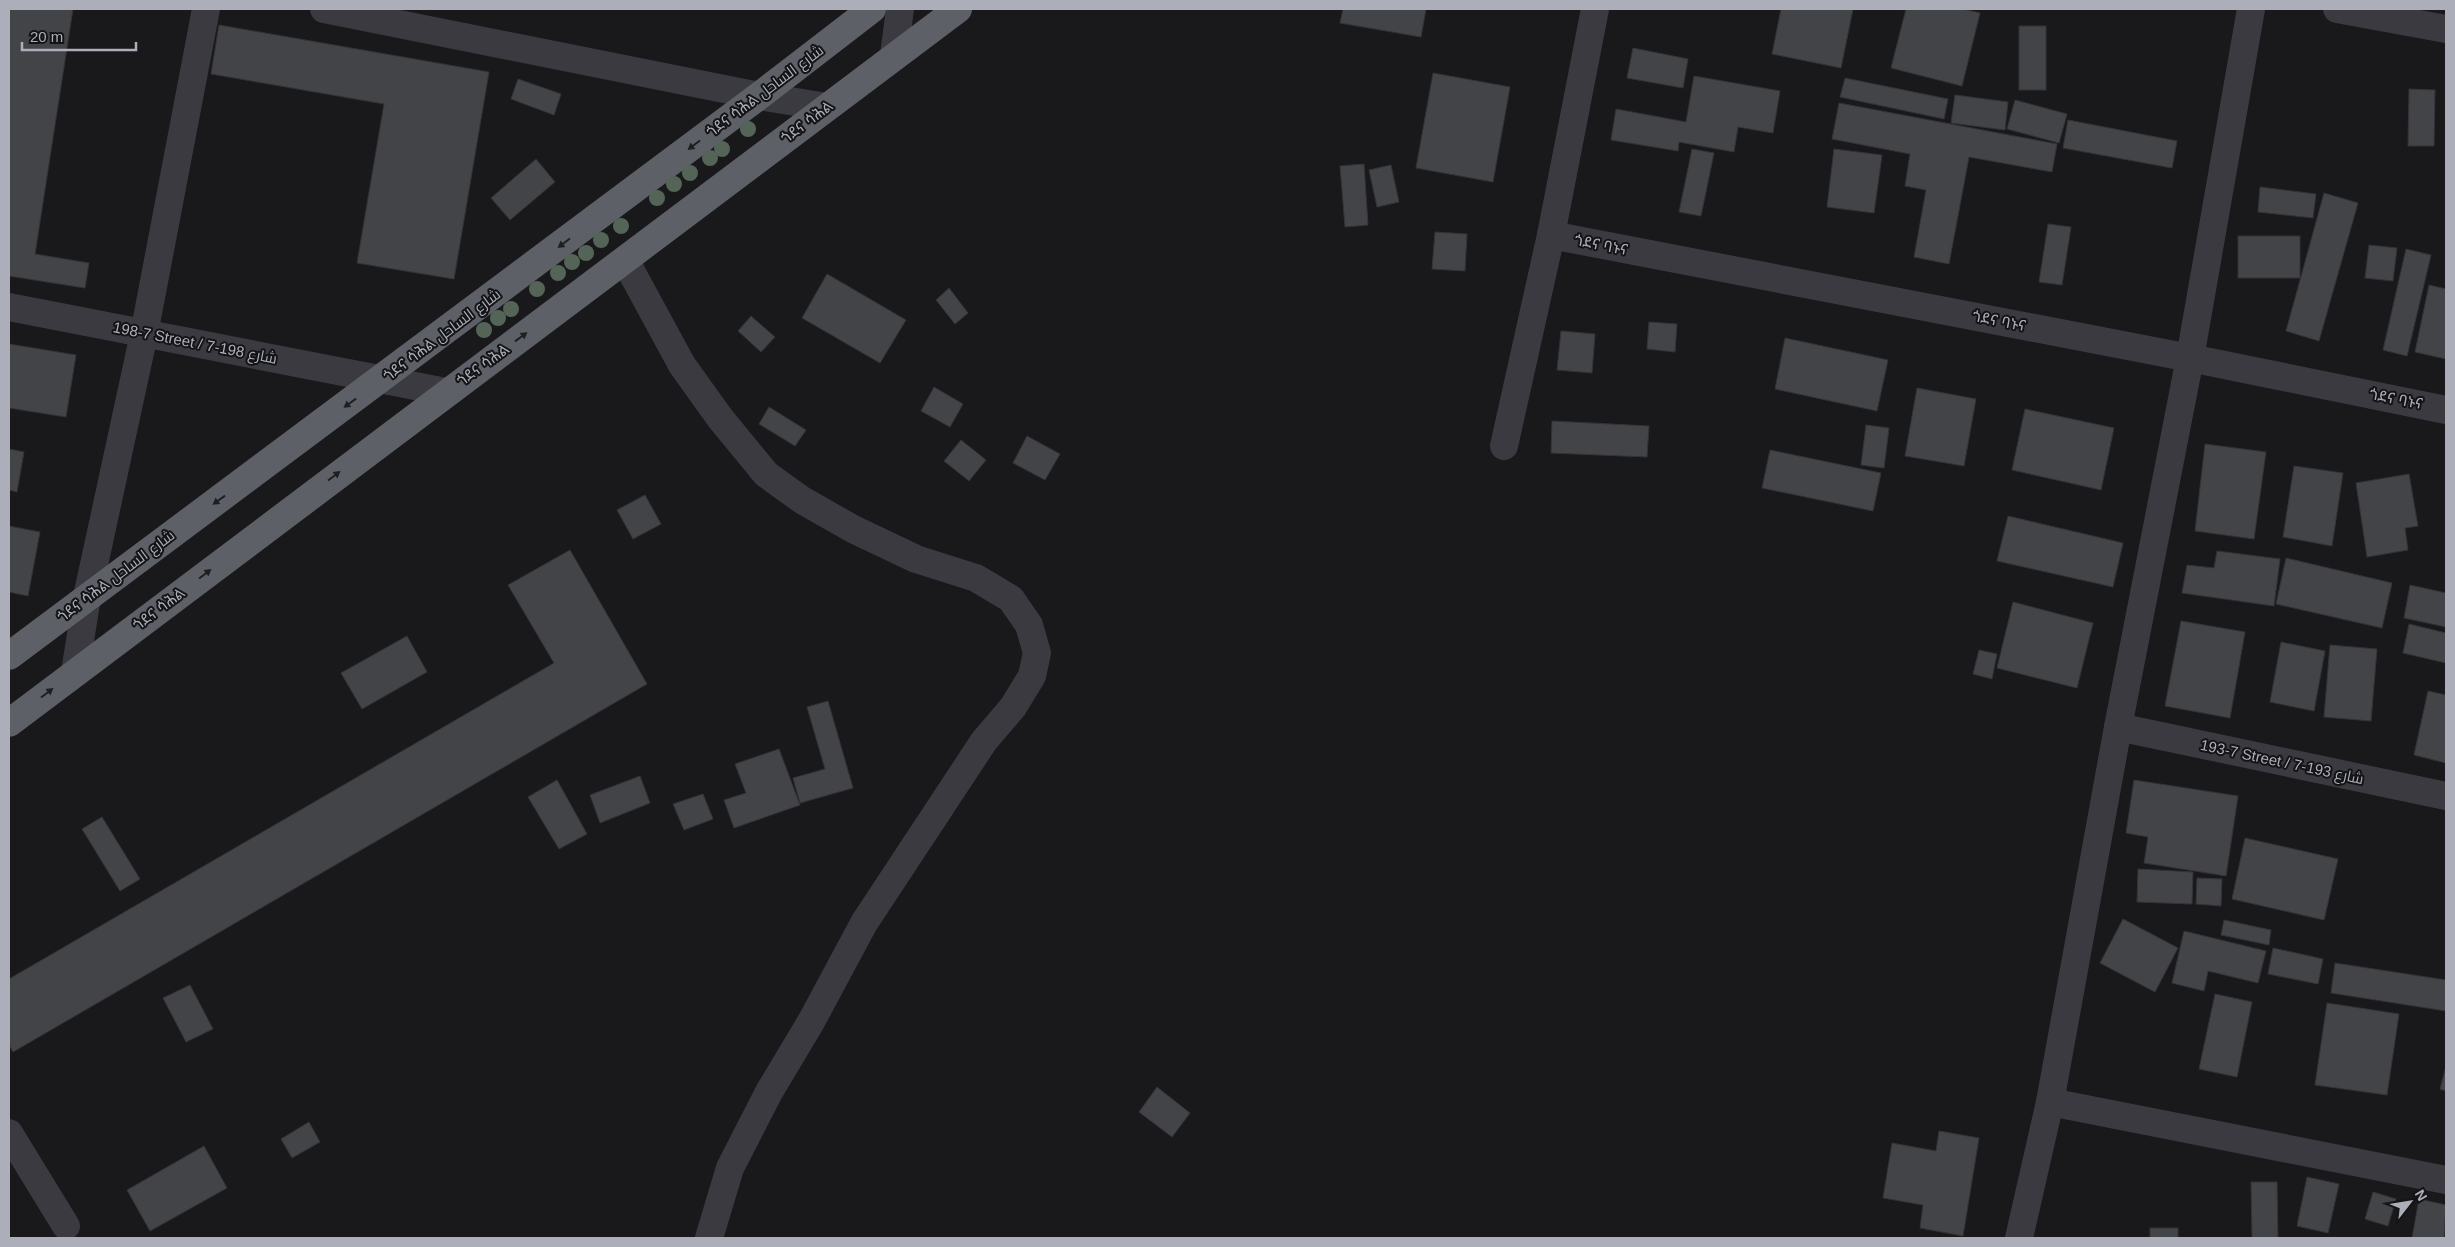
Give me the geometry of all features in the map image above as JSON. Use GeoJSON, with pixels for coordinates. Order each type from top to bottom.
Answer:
{"type":"FeatureCollection","features":[{"type":"Feature","properties":{"kind":"highway","name":"ጎደና ሳሕል شارع الساحل"},"geometry":{"type":"LineString","coordinates":[[9,656],[760,96],[872,9]]}},
{"type":"Feature","properties":{"kind":"highway","name":"ጎደና ሳሕል"},"geometry":{"type":"LineString","coordinates":[[9,723],[446,392],[625,260],[894,55],[958,9]]}},
{"type":"Feature","properties":{"kind":"street"},"geometry":{"type":"LineString","coordinates":[[75,672],[87,597],[144,334],[206,9]]}},
{"type":"Feature","properties":{"kind":"street"},"geometry":{"type":"LineString","coordinates":[[324,9],[760,96],[826,107]]}},
{"type":"Feature","properties":{"kind":"street"},"geometry":{"type":"LineString","coordinates":[[894,55],[900,9]]}},
{"type":"Feature","properties":{"kind":"street"},"geometry":{"type":"LineString","coordinates":[[1504,446],[1551,235],[1595,9]]}},
{"type":"Feature","properties":{"kind":"street"},"geometry":{"type":"LineString","coordinates":[[2019,1238],[2050,1102],[2118,727],[2190,358],[2250,9]]}},
{"type":"Feature","properties":{"kind":"street"},"geometry":{"type":"LineString","coordinates":[[2337,9],[2446,29]]}},
{"type":"Feature","properties":{"kind":"street","name":"ጎደና ባኑና"},"geometry":{"type":"LineString","coordinates":[[1551,235],[2190,358],[2446,410]]}},
{"type":"Feature","properties":{"kind":"street"},"geometry":{"type":"LineString","coordinates":[[625,260],[682,365],[720,418],[766,474],[802,500],[853,529],[916,559],[976,578],[1011,599],[1029,625],[1037,653],[1032,676],[1012,707],[984,741],[864,922],[812,1020],[769,1092],[730,1168],[709,1238]]}},
{"type":"Feature","properties":{"kind":"street","name":"198-7 Street / شارع 198-7"},"geometry":{"type":"LineString","coordinates":[[9,307],[446,392]]}},
{"type":"Feature","properties":{"kind":"street","name":"193-7 Street / شارع 193-7"},"geometry":{"type":"LineString","coordinates":[[2118,727],[2446,796]]}},
{"type":"Feature","properties":{"kind":"street"},"geometry":{"type":"LineString","coordinates":[[2050,1102],[2446,1180]]}},
{"type":"Feature","properties":{"kind":"street"},"geometry":{"type":"LineString","coordinates":[[9,1133],[66,1226]]}},
{"type":"Feature","properties":{"kind":"building"},"geometry":{"type":"Polygon","coordinates":[[[9,9],[73,9],[35,254],[89,263],[85,288],[9,276],[9,9]]]}},
{"type":"Feature","properties":{"kind":"building"},"geometry":{"type":"Polygon","coordinates":[[[1343,9],[1426,9],[1421,37],[1340,23],[1343,9]]]}},
{"type":"Feature","properties":{"kind":"building"},"geometry":{"type":"Polygon","coordinates":[[[1781,9],[1853,9],[1841,68],[1772,54],[1781,9]]]}},
{"type":"Feature","properties":{"kind":"building"},"geometry":{"type":"Polygon","coordinates":[[[1906,9],[1963,9],[1980,13],[1962,86],[1891,68],[1906,9]]]}},
{"type":"Feature","properties":{"kind":"building"},"geometry":{"type":"Polygon","coordinates":[[[219,25],[489,72],[454,279],[357,263],[384,104],[211,74],[219,25]]]}},
{"type":"Feature","properties":{"kind":"building"},"geometry":{"type":"Polygon","coordinates":[[[2019,26],[2046,26],[2046,90],[2019,90],[2019,26]]]}},
{"type":"Feature","properties":{"kind":"building"},"geometry":{"type":"Polygon","coordinates":[[[1633,48],[1688,59],[1683,88],[1627,78],[1633,48]]]}},
{"type":"Feature","properties":{"kind":"building"},"geometry":{"type":"Polygon","coordinates":[[[1433,73],[1510,87],[1493,182],[1416,168],[1433,73]]]}},
{"type":"Feature","properties":{"kind":"building"},"geometry":{"type":"Polygon","coordinates":[[[1694,76],[1780,91],[1773,133],[1738,127],[1734,152],[1679,142],[1678,151],[1611,140],[1616,109],[1686,122],[1694,76]]]}},
{"type":"Feature","properties":{"kind":"building"},"geometry":{"type":"Polygon","coordinates":[[[1845,78],[1948,99],[1944,119],[1840,97],[1845,78]]]}},
{"type":"Feature","properties":{"kind":"building"},"geometry":{"type":"Polygon","coordinates":[[[518,79],[561,94],[554,115],[511,99],[518,79]]]}},
{"type":"Feature","properties":{"kind":"building"},"geometry":{"type":"Polygon","coordinates":[[[2409,89],[2435,90],[2434,146],[2408,146],[2409,89]]]}},
{"type":"Feature","properties":{"kind":"building"},"geometry":{"type":"Polygon","coordinates":[[[1955,95],[2008,102],[2005,130],[1951,123],[1955,95]]]}},
{"type":"Feature","properties":{"kind":"building"},"geometry":{"type":"Polygon","coordinates":[[[2015,100],[2067,114],[2059,143],[2007,129],[2015,100]]]}},
{"type":"Feature","properties":{"kind":"building"},"geometry":{"type":"Polygon","coordinates":[[[1839,103],[2057,144],[2052,172],[1969,157],[1949,264],[1914,257],[1926,190],[1905,186],[1910,154],[1832,139],[1839,103]]]}},
{"type":"Feature","properties":{"kind":"building"},"geometry":{"type":"Polygon","coordinates":[[[2068,120],[2177,141],[2172,168],[2063,148],[2068,120]]]}},
{"type":"Feature","properties":{"kind":"building"},"geometry":{"type":"Polygon","coordinates":[[[1692,149],[1714,153],[1701,216],[1679,212],[1692,149]]]}},
{"type":"Feature","properties":{"kind":"building"},"geometry":{"type":"Polygon","coordinates":[[[1834,149],[1882,155],[1874,213],[1827,207],[1834,149]]]}},
{"type":"Feature","properties":{"kind":"building"},"geometry":{"type":"Polygon","coordinates":[[[536,159],[555,182],[510,220],[491,198],[536,159]]]}},
{"type":"Feature","properties":{"kind":"building"},"geometry":{"type":"Polygon","coordinates":[[[1364,164],[1368,225],[1345,227],[1340,166],[1364,164]]]}},
{"type":"Feature","properties":{"kind":"building"},"geometry":{"type":"Polygon","coordinates":[[[1391,165],[1399,202],[1377,207],[1369,170],[1391,165]]]}},
{"type":"Feature","properties":{"kind":"building"},"geometry":{"type":"Polygon","coordinates":[[[2260,187],[2316,194],[2313,218],[2258,212],[2260,187]]]}},
{"type":"Feature","properties":{"kind":"building"},"geometry":{"type":"Polygon","coordinates":[[[2324,193],[2358,203],[2319,341],[2286,331],[2324,193]]]}},
{"type":"Feature","properties":{"kind":"building"},"geometry":{"type":"Polygon","coordinates":[[[2048,224],[2071,227],[2062,285],[2039,282],[2048,224]]]}},
{"type":"Feature","properties":{"kind":"building"},"geometry":{"type":"Polygon","coordinates":[[[1435,232],[1467,234],[1465,271],[1432,269],[1435,232]]]}},
{"type":"Feature","properties":{"kind":"building"},"geometry":{"type":"Polygon","coordinates":[[[2238,236],[2300,236],[2300,278],[2238,278],[2238,236]]]}},
{"type":"Feature","properties":{"kind":"building"},"geometry":{"type":"Polygon","coordinates":[[[2369,245],[2397,248],[2393,281],[2365,278],[2369,245]]]}},
{"type":"Feature","properties":{"kind":"building"},"geometry":{"type":"Polygon","coordinates":[[[2406,249],[2431,255],[2407,356],[2383,350],[2406,249]]]}},
{"type":"Feature","properties":{"kind":"building"},"geometry":{"type":"Polygon","coordinates":[[[827,274],[906,320],[880,363],[802,318],[827,274]]]}},
{"type":"Feature","properties":{"kind":"building"},"geometry":{"type":"Polygon","coordinates":[[[2429,285],[2446,289],[2446,359],[2415,352],[2429,285]]]}},
{"type":"Feature","properties":{"kind":"building"},"geometry":{"type":"Polygon","coordinates":[[[949,288],[968,313],[955,324],[936,300],[949,288]]]}},
{"type":"Feature","properties":{"kind":"building"},"geometry":{"type":"Polygon","coordinates":[[[751,316],[775,337],[761,352],[738,331],[751,316]]]}},
{"type":"Feature","properties":{"kind":"building"},"geometry":{"type":"Polygon","coordinates":[[[1649,322],[1677,324],[1675,352],[1647,349],[1649,322]]]}},
{"type":"Feature","properties":{"kind":"building"},"geometry":{"type":"Polygon","coordinates":[[[1561,331],[1595,334],[1592,373],[1557,370],[1561,331]]]}},
{"type":"Feature","properties":{"kind":"building"},"geometry":{"type":"Polygon","coordinates":[[[1785,338],[1888,360],[1877,411],[1775,389],[1785,338]]]}},
{"type":"Feature","properties":{"kind":"building"},"geometry":{"type":"Polygon","coordinates":[[[9,344],[76,355],[66,417],[9,408],[9,344]]]}},
{"type":"Feature","properties":{"kind":"building"},"geometry":{"type":"Polygon","coordinates":[[[934,387],[963,404],[950,427],[921,411],[934,387]]]}},
{"type":"Feature","properties":{"kind":"building"},"geometry":{"type":"Polygon","coordinates":[[[1917,388],[1976,399],[1964,466],[1905,456],[1917,388]]]}},
{"type":"Feature","properties":{"kind":"building"},"geometry":{"type":"Polygon","coordinates":[[[769,407],[806,430],[795,446],[759,424],[769,407]]]}},
{"type":"Feature","properties":{"kind":"building"},"geometry":{"type":"Polygon","coordinates":[[[2025,409],[2114,428],[2101,490],[2012,470],[2025,409]]]}},
{"type":"Feature","properties":{"kind":"building"},"geometry":{"type":"Polygon","coordinates":[[[1552,421],[1649,426],[1647,457],[1551,453],[1552,421]]]}},
{"type":"Feature","properties":{"kind":"building"},"geometry":{"type":"Polygon","coordinates":[[[1866,425],[1889,428],[1884,468],[1861,465],[1866,425]]]}},
{"type":"Feature","properties":{"kind":"building"},"geometry":{"type":"Polygon","coordinates":[[[1027,436],[1060,454],[1045,480],[1013,463],[1027,436]]]}},
{"type":"Feature","properties":{"kind":"building"},"geometry":{"type":"Polygon","coordinates":[[[961,440],[986,460],[969,481],[944,461],[961,440]]]}},
{"type":"Feature","properties":{"kind":"building"},"geometry":{"type":"Polygon","coordinates":[[[2205,444],[2266,452],[2254,539],[2195,531],[2205,444]]]}},
{"type":"Feature","properties":{"kind":"building"},"geometry":{"type":"Polygon","coordinates":[[[9,449],[24,452],[17,492],[9,490],[9,449]]]}},
{"type":"Feature","properties":{"kind":"building"},"geometry":{"type":"Polygon","coordinates":[[[1770,450],[1881,473],[1873,511],[1762,488],[1770,450]]]}},
{"type":"Feature","properties":{"kind":"building"},"geometry":{"type":"Polygon","coordinates":[[[2294,466],[2343,473],[2332,546],[2283,537],[2294,466]]]}},
{"type":"Feature","properties":{"kind":"building"},"geometry":{"type":"Polygon","coordinates":[[[2409,474],[2418,526],[2405,528],[2408,550],[2367,557],[2356,483],[2409,474]]]}},
{"type":"Feature","properties":{"kind":"building"},"geometry":{"type":"Polygon","coordinates":[[[645,495],[661,524],[633,539],[617,510],[645,495]]]}},
{"type":"Feature","properties":{"kind":"building"},"geometry":{"type":"Polygon","coordinates":[[[2008,516],[2123,543],[2113,587],[1997,561],[2008,516]]]}},
{"type":"Feature","properties":{"kind":"building"},"geometry":{"type":"Polygon","coordinates":[[[9,526],[40,532],[28,596],[9,592],[9,526]]]}},
{"type":"Feature","properties":{"kind":"building"},"geometry":{"type":"Polygon","coordinates":[[[570,550],[647,684],[13,1052],[9,1045],[9,979],[554,663],[508,585],[570,550]]]}},
{"type":"Feature","properties":{"kind":"building"},"geometry":{"type":"Polygon","coordinates":[[[2217,551],[2280,559],[2274,606],[2182,593],[2187,565],[2214,568],[2217,551]]]}},
{"type":"Feature","properties":{"kind":"building"},"geometry":{"type":"Polygon","coordinates":[[[2286,558],[2392,583],[2382,628],[2276,604],[2286,558]]]}},
{"type":"Feature","properties":{"kind":"building"},"geometry":{"type":"Polygon","coordinates":[[[2410,585],[2446,593],[2446,627],[2404,618],[2410,585]]]}},
{"type":"Feature","properties":{"kind":"building"},"geometry":{"type":"Polygon","coordinates":[[[2013,602],[2093,623],[2077,688],[1997,668],[2013,602]]]}},
{"type":"Feature","properties":{"kind":"building"},"geometry":{"type":"Polygon","coordinates":[[[2181,621],[2245,632],[2230,718],[2165,706],[2181,621]]]}},
{"type":"Feature","properties":{"kind":"building"},"geometry":{"type":"Polygon","coordinates":[[[2409,624],[2446,633],[2446,663],[2403,653],[2409,624]]]}},
{"type":"Feature","properties":{"kind":"building"},"geometry":{"type":"Polygon","coordinates":[[[407,636],[427,672],[362,709],[341,673],[407,636]]]}},
{"type":"Feature","properties":{"kind":"building"},"geometry":{"type":"Polygon","coordinates":[[[2281,642],[2325,651],[2314,711],[2270,702],[2281,642]]]}},
{"type":"Feature","properties":{"kind":"building"},"geometry":{"type":"Polygon","coordinates":[[[2330,645],[2377,649],[2371,721],[2324,717],[2330,645]]]}},
{"type":"Feature","properties":{"kind":"building"},"geometry":{"type":"Polygon","coordinates":[[[1979,650],[1997,654],[1992,679],[1973,674],[1979,650]]]}},
{"type":"Feature","properties":{"kind":"building"},"geometry":{"type":"Polygon","coordinates":[[[2428,691],[2446,695],[2446,763],[2414,755],[2428,691]]]}},
{"type":"Feature","properties":{"kind":"building"},"geometry":{"type":"Polygon","coordinates":[[[828,701],[853,788],[800,803],[793,778],[825,769],[807,707],[828,701]]]}},
{"type":"Feature","properties":{"kind":"building"},"geometry":{"type":"Polygon","coordinates":[[[779,749],[800,805],[734,828],[724,800],[746,793],[735,764],[779,749]]]}},
{"type":"Feature","properties":{"kind":"building"},"geometry":{"type":"Polygon","coordinates":[[[640,776],[650,803],[600,823],[590,795],[640,776]]]}},
{"type":"Feature","properties":{"kind":"building"},"geometry":{"type":"Polygon","coordinates":[[[557,780],[587,834],[559,849],[528,797],[557,780]]]}},
{"type":"Feature","properties":{"kind":"building"},"geometry":{"type":"Polygon","coordinates":[[[2134,780],[2238,796],[2226,876],[2144,863],[2148,837],[2126,833],[2134,780]]]}},
{"type":"Feature","properties":{"kind":"building"},"geometry":{"type":"Polygon","coordinates":[[[703,794],[713,819],[684,830],[673,804],[703,794]]]}},
{"type":"Feature","properties":{"kind":"building"},"geometry":{"type":"Polygon","coordinates":[[[102,817],[140,879],[120,891],[82,829],[102,817]]]}},
{"type":"Feature","properties":{"kind":"building"},"geometry":{"type":"Polygon","coordinates":[[[2245,838],[2338,859],[2324,920],[2232,899],[2245,838]]]}},
{"type":"Feature","properties":{"kind":"building"},"geometry":{"type":"Polygon","coordinates":[[[2138,869],[2193,872],[2192,904],[2137,902],[2138,869]]]}},
{"type":"Feature","properties":{"kind":"building"},"geometry":{"type":"Polygon","coordinates":[[[2197,878],[2222,879],[2221,906],[2196,904],[2197,878]]]}},
{"type":"Feature","properties":{"kind":"building"},"geometry":{"type":"Polygon","coordinates":[[[2123,919],[2178,948],[2155,992],[2100,963],[2123,919]]]}},
{"type":"Feature","properties":{"kind":"building"},"geometry":{"type":"Polygon","coordinates":[[[2224,920],[2271,930],[2269,945],[2221,935],[2224,920]]]}},
{"type":"Feature","properties":{"kind":"building"},"geometry":{"type":"Polygon","coordinates":[[[2184,931],[2266,951],[2258,983],[2208,971],[2204,991],[2172,983],[2184,931]]]}},
{"type":"Feature","properties":{"kind":"building"},"geometry":{"type":"Polygon","coordinates":[[[2273,948],[2323,959],[2318,984],[2268,974],[2273,948]]]}},
{"type":"Feature","properties":{"kind":"building"},"geometry":{"type":"Polygon","coordinates":[[[2335,963],[2446,980],[2446,1011],[2331,993],[2335,963]]]}},
{"type":"Feature","properties":{"kind":"building"},"geometry":{"type":"Polygon","coordinates":[[[190,985],[213,1029],[186,1042],[163,998],[190,985]]]}},
{"type":"Feature","properties":{"kind":"building"},"geometry":{"type":"Polygon","coordinates":[[[2215,994],[2252,1002],[2237,1077],[2199,1069],[2215,994]]]}},
{"type":"Feature","properties":{"kind":"building"},"geometry":{"type":"Polygon","coordinates":[[[2327,1003],[2399,1014],[2387,1095],[2315,1085],[2327,1003]]]}},
{"type":"Feature","properties":{"kind":"building"},"geometry":{"type":"Polygon","coordinates":[[[2446,1066],[2446,1091],[2440,1089],[2446,1066]]]}},
{"type":"Feature","properties":{"kind":"building"},"geometry":{"type":"Polygon","coordinates":[[[1157,1087],[1190,1113],[1172,1137],[1139,1112],[1157,1087]]]}},
{"type":"Feature","properties":{"kind":"building"},"geometry":{"type":"Polygon","coordinates":[[[309,1122],[320,1142],[292,1158],[281,1139],[309,1122]]]}},
{"type":"Feature","properties":{"kind":"building"},"geometry":{"type":"Polygon","coordinates":[[[1939,1131],[1979,1138],[1963,1236],[1920,1228],[1923,1205],[1883,1198],[1892,1143],[1936,1151],[1939,1131]]]}},
{"type":"Feature","properties":{"kind":"building"},"geometry":{"type":"Polygon","coordinates":[[[204,1146],[227,1188],[150,1231],[127,1190],[204,1146]]]}},
{"type":"Feature","properties":{"kind":"building"},"geometry":{"type":"Polygon","coordinates":[[[2307,1177],[2339,1184],[2328,1233],[2297,1226],[2307,1177]]]}},
{"type":"Feature","properties":{"kind":"building"},"geometry":{"type":"Polygon","coordinates":[[[2251,1182],[2277,1182],[2278,1238],[2252,1238],[2251,1182]]]}},
{"type":"Feature","properties":{"kind":"building"},"geometry":{"type":"Polygon","coordinates":[[[2373,1192],[2396,1199],[2388,1226],[2365,1219],[2373,1192]]]}},
{"type":"Feature","properties":{"kind":"building"},"geometry":{"type":"Polygon","coordinates":[[[2419,1199],[2446,1205],[2444,1238],[2412,1238],[2419,1199]]]}},
{"type":"Feature","properties":{"kind":"building"},"geometry":{"type":"Polygon","coordinates":[[[2150,1228],[2178,1228],[2178,1238],[2150,1238],[2150,1228]]]}}]}
